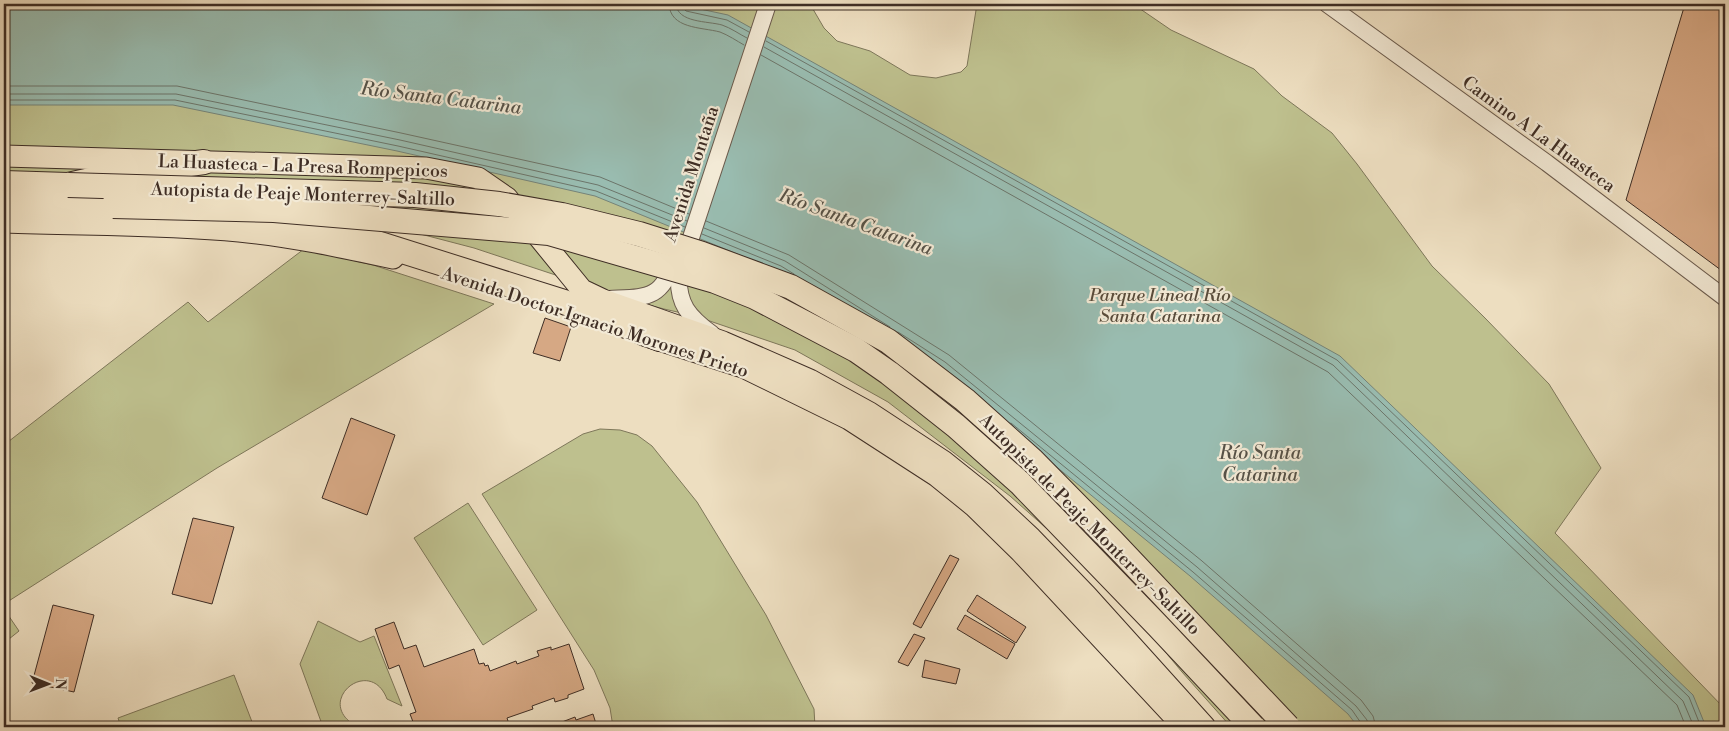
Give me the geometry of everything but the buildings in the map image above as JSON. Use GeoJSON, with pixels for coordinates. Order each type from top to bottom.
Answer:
{"type":"FeatureCollection","features":[{"type":"Feature","properties":{"kind":"highway"},"geometry":{"type":"LineString","coordinates":[[68,185],[118,174],[204,162]]}},
{"type":"Feature","properties":{"kind":"highway","name":"Autopista de Peaje Monterrey-Saltillo"},"geometry":{"type":"LineString","coordinates":[[4,183],[415,195],[499,204],[562,215],[639,234],[702,254],[791,287],[888,341],[966,400],[1032,460],[1112,541],[1288,727]]}},
{"type":"Feature","properties":{"kind":"highway"},"geometry":{"type":"LineString","coordinates":[[4,201],[113,206],[295,225],[364,239],[564,302],[660,339]]}},
{"type":"Feature","properties":{"kind":"highway","name":"Autopista de Peaje Monterrey-Saltillo"},"geometry":{"type":"LineString","coordinates":[[113,206],[274,210],[549,233],[715,281],[756,297],[856,350],[889,373],[956,426],[1020,483],[1252,727]]}},
{"type":"Feature","properties":{"kind":"main road","name":"La Huasteca - La Presa Rompepicos"},"geometry":{"type":"LineString","coordinates":[[4,156],[426,168],[478,178],[506,198],[582,290]]}},
{"type":"Feature","properties":{"kind":"main road","name":"Avenida Doctor Ignacio Morones Prieto"},"geometry":{"type":"LineString","coordinates":[[4,222],[238,231],[323,243],[395,258],[528,301],[660,339],[744,367],[849,419],[937,476],[974,506],[1021,552],[1184,727]]}},
{"type":"Feature","properties":{"kind":"main road","name":"Avenida Doctor Ignacio Morones Prieto"},"geometry":{"type":"LineString","coordinates":[[582,290],[603,300],[723,342],[810,380],[862,408],[950,466],[1032,538],[1206,727]]}},
{"type":"Feature","properties":{"kind":"street","name":"Avenida Montaña"},"geometry":{"type":"LineString","coordinates":[[723,342],[691,318],[678,292],[675,273],[759,4]]}},
{"type":"Feature","properties":{"kind":"street","name":"Avenida Montaña"},"geometry":{"type":"LineString","coordinates":[[603,300],[639,298],[648,295],[661,288],[675,273],[768,4]]}},
{"type":"Feature","properties":{"kind":"street","name":"Camino A La Huasteca"},"geometry":{"type":"LineString","coordinates":[[1327,4],[1725,298]]}},
{"type":"Feature","properties":{"kind":"green space","name":"Parque Lineal Río Santa Catarina"},"geometry":{"type":"Polygon","coordinates":[[[4,4],[810,4],[824,28],[837,41],[870,51],[910,75],[936,78],[961,72],[967,66],[977,4],[1133,4],[1171,30],[1254,69],[1282,96],[1332,133],[1432,266],[1549,384],[1601,468],[1555,533],[1725,709],[1725,716],[1718,727],[1231,727],[1143,625],[1073,552],[1010,496],[888,402],[795,350],[695,316],[631,300],[474,248],[363,219],[4,196],[4,4]]]}},
{"type":"Feature","properties":{"kind":"green space"},"geometry":{"type":"Polygon","coordinates":[[[304,249],[373,265],[494,304],[217,468],[4,604],[4,445],[188,302],[208,322],[304,249]]]}},
{"type":"Feature","properties":{"kind":"green space"},"geometry":{"type":"Polygon","coordinates":[[[600,429],[620,430],[637,435],[652,446],[697,502],[766,615],[814,709],[815,727],[613,727],[610,708],[594,670],[482,494],[583,434],[600,429]]]}},
{"type":"Feature","properties":{"kind":"green space"},"geometry":{"type":"Polygon","coordinates":[[[468,503],[537,610],[483,645],[414,538],[468,503]]]}},
{"type":"Feature","properties":{"kind":"green space"},"geometry":{"type":"Polygon","coordinates":[[[4,609],[19,631],[4,643],[4,609]]]}},
{"type":"Feature","properties":{"kind":"green space"},"geometry":{"type":"Polygon","coordinates":[[[318,621],[360,642],[374,636],[402,706],[387,699],[379,686],[369,681],[358,682],[348,687],[342,696],[340,706],[345,717],[358,727],[323,727],[300,664],[318,621]]]}},
{"type":"Feature","properties":{"kind":"green space"},"geometry":{"type":"Polygon","coordinates":[[[234,675],[254,727],[121,727],[118,718],[234,675]]]}},
{"type":"Feature","properties":{"kind":"water","name":"Río Santa Catarina"},"geometry":{"type":"Polygon","coordinates":[[[4,4],[677,4],[728,15],[1340,356],[1693,695],[1706,727],[1358,727],[1348,714],[1190,576],[938,370],[779,271],[595,196],[397,151],[173,105],[4,105],[4,4]]]}}]}
